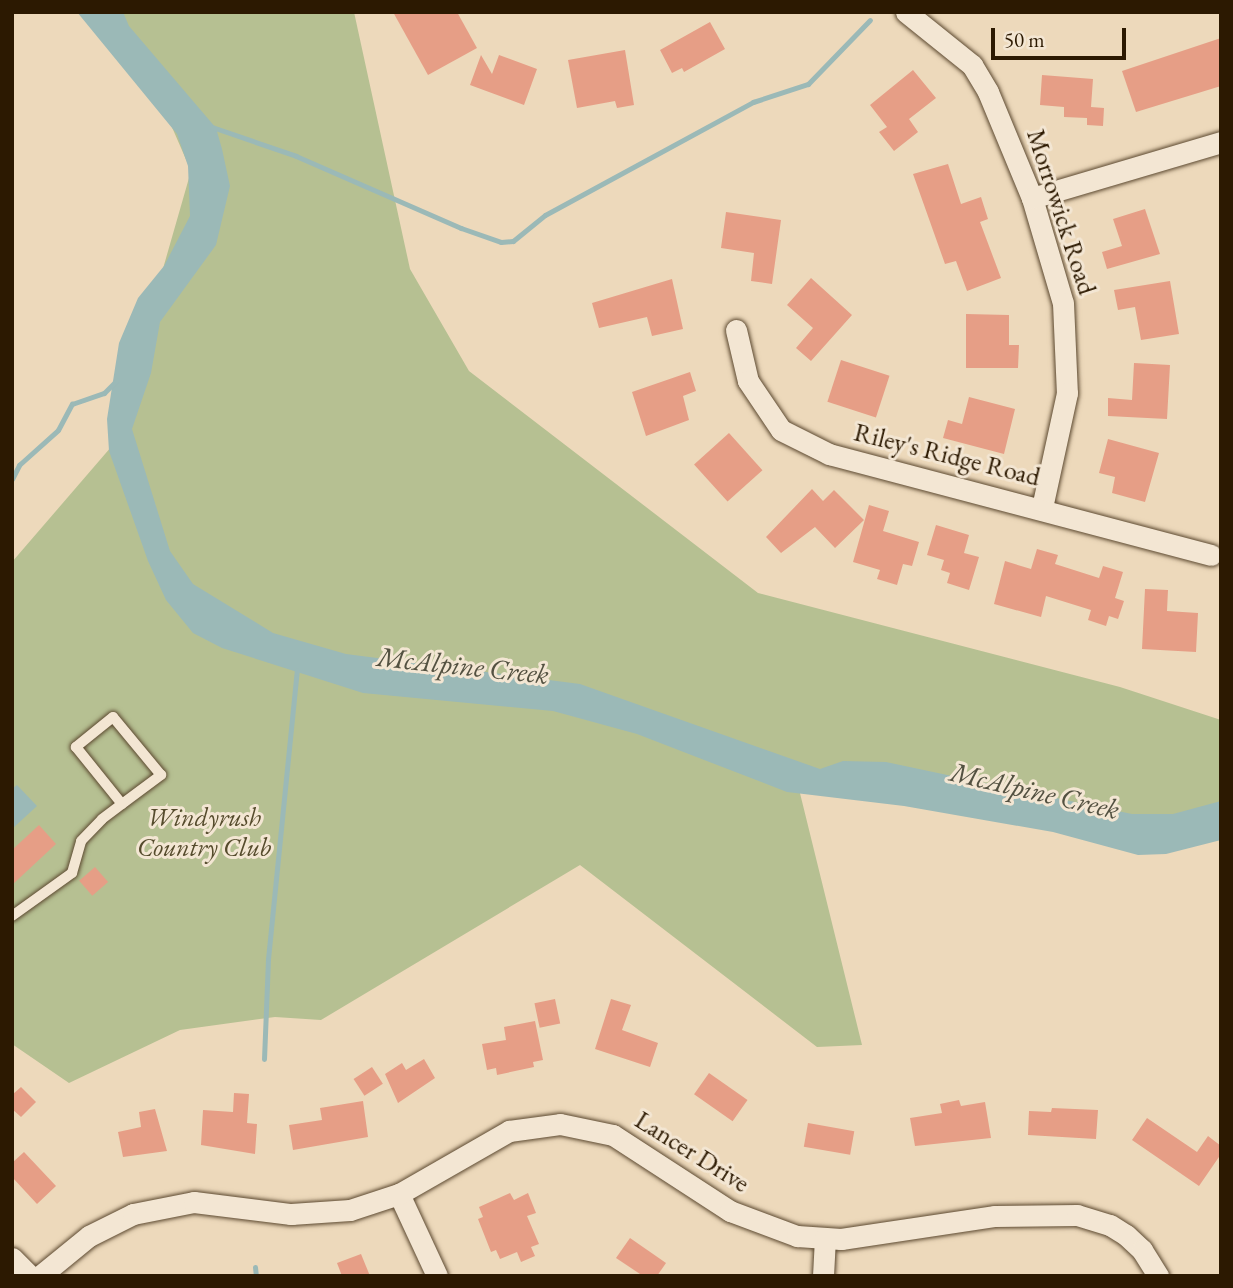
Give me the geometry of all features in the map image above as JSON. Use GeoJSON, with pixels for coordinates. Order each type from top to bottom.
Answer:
{"type":"FeatureCollection","features":[{"type":"Feature","properties":{"kind":"street","name":"Morrowick Road"},"geometry":{"type":"LineString","coordinates":[[906,12],[972,65],[1003,122],[1032,198],[1063,303],[1067,343],[1067,393],[1042,508]]}},
{"type":"Feature","properties":{"kind":"street"},"geometry":{"type":"LineString","coordinates":[[1032,198],[1221,142]]}},
{"type":"Feature","properties":{"kind":"street","name":"Riley's Ridge Road"},"geometry":{"type":"LineString","coordinates":[[736,330],[748,381],[781,430],[829,454],[1042,508],[1211,555]]}},
{"type":"Feature","properties":{"kind":"street","name":"Lancer Drive"},"geometry":{"type":"LineString","coordinates":[[40,1276],[89,1236],[125,1217],[164,1206],[225,1204],[309,1214],[350,1210],[399,1194],[509,1131],[560,1124],[601,1130],[624,1140],[748,1220],[797,1236],[873,1236],[995,1216],[1077,1214],[1110,1225],[1126,1235],[1142,1250],[1158,1276]]}},
{"type":"Feature","properties":{"kind":"street"},"geometry":{"type":"LineString","coordinates":[[399,1194],[437,1276]]}},
{"type":"Feature","properties":{"kind":"street"},"geometry":{"type":"LineString","coordinates":[[823,1276],[825,1238]]}},
{"type":"Feature","properties":{"kind":"street"},"geometry":{"type":"LineString","coordinates":[[12,1258],[30,1276]]}},
{"type":"Feature","properties":{"kind":"lane"},"geometry":{"type":"LineString","coordinates":[[12,916],[72,873],[81,841],[122,804],[162,775],[113,717],[76,747],[122,804]]}},
{"type":"Feature","properties":{"kind":"green space","name":"Windyrush Country Club"},"geometry":{"type":"Polygon","coordinates":[[[122,12],[354,12],[410,269],[469,371],[758,593],[1120,687],[1221,720],[1221,838],[797,781],[862,1045],[817,1047],[580,865],[321,1020],[275,1017],[180,1030],[69,1083],[12,1044],[12,562],[124,432],[129,387],[191,171],[122,12]]]}},
{"type":"Feature","properties":{"kind":"water"},"geometry":{"type":"Polygon","coordinates":[[[77,12],[123,12],[129,26],[216,128],[230,186],[216,245],[160,322],[151,373],[132,429],[170,551],[193,584],[273,633],[346,654],[580,684],[820,769],[843,761],[886,762],[1132,814],[1173,814],[1221,801],[1221,840],[1166,854],[1138,855],[1053,832],[904,806],[787,792],[637,734],[553,711],[363,693],[222,648],[193,633],[166,600],[148,561],[109,451],[107,419],[119,343],[138,298],[164,266],[190,216],[188,166],[177,134],[77,12]]]}},
{"type":"Feature","properties":{"kind":"water"},"geometry":{"type":"Polygon","coordinates":[[[17,785],[37,806],[12,829],[12,789],[17,785]]]}},
{"type":"Feature","properties":{"kind":"building"},"geometry":{"type":"Polygon","coordinates":[[[393,12],[457,12],[477,48],[428,75],[393,12]]]}},
{"type":"Feature","properties":{"kind":"building"},"geometry":{"type":"Polygon","coordinates":[[[710,22],[725,49],[684,72],[682,68],[672,73],[660,50],[710,22]]]}},
{"type":"Feature","properties":{"kind":"building"},"geometry":{"type":"Polygon","coordinates":[[[1221,38],[1221,86],[1136,112],[1122,71],[1221,38]]]}},
{"type":"Feature","properties":{"kind":"building"},"geometry":{"type":"Polygon","coordinates":[[[625,50],[634,105],[617,108],[615,101],[577,108],[568,60],[625,50]]]}},
{"type":"Feature","properties":{"kind":"building"},"geometry":{"type":"Polygon","coordinates":[[[481,55],[492,74],[499,55],[537,69],[524,105],[470,85],[481,55]]]}},
{"type":"Feature","properties":{"kind":"building"},"geometry":{"type":"Polygon","coordinates":[[[913,70],[936,98],[909,119],[918,132],[894,151],[879,132],[887,127],[870,105],[913,70]]]}},
{"type":"Feature","properties":{"kind":"building"},"geometry":{"type":"Polygon","coordinates":[[[1042,75],[1093,79],[1091,107],[1104,108],[1103,126],[1087,125],[1087,118],[1064,117],[1064,107],[1040,105],[1042,75]]]}},
{"type":"Feature","properties":{"kind":"building"},"geometry":{"type":"Polygon","coordinates":[[[948,164],[961,204],[981,197],[988,219],[980,222],[1001,278],[967,291],[956,261],[945,264],[913,174],[948,164]]]}},
{"type":"Feature","properties":{"kind":"building"},"geometry":{"type":"Polygon","coordinates":[[[1145,209],[1160,254],[1107,269],[1102,252],[1122,246],[1113,219],[1145,209]]]}},
{"type":"Feature","properties":{"kind":"building"},"geometry":{"type":"Polygon","coordinates":[[[726,212],[781,220],[772,284],[751,281],[754,253],[721,248],[726,212]]]}},
{"type":"Feature","properties":{"kind":"building"},"geometry":{"type":"Polygon","coordinates":[[[811,278],[852,315],[811,361],[796,348],[813,328],[787,305],[811,278]]]}},
{"type":"Feature","properties":{"kind":"building"},"geometry":{"type":"Polygon","coordinates":[[[672,279],[683,329],[652,336],[647,317],[599,328],[592,303],[672,279]]]}},
{"type":"Feature","properties":{"kind":"building"},"geometry":{"type":"Polygon","coordinates":[[[1170,281],[1179,334],[1141,340],[1135,307],[1118,310],[1114,290],[1170,281]]]}},
{"type":"Feature","properties":{"kind":"building"},"geometry":{"type":"Polygon","coordinates":[[[966,314],[1009,315],[1009,345],[1019,345],[1018,368],[966,368],[966,314]]]}},
{"type":"Feature","properties":{"kind":"building"},"geometry":{"type":"Polygon","coordinates":[[[841,360],[890,376],[876,418],[827,402],[841,360]]]}},
{"type":"Feature","properties":{"kind":"building"},"geometry":{"type":"Polygon","coordinates":[[[1134,363],[1170,365],[1167,419],[1108,416],[1108,398],[1132,400],[1134,363]]]}},
{"type":"Feature","properties":{"kind":"building"},"geometry":{"type":"Polygon","coordinates":[[[690,372],[696,391],[683,396],[689,420],[646,436],[632,392],[690,372]]]}},
{"type":"Feature","properties":{"kind":"building"},"geometry":{"type":"Polygon","coordinates":[[[969,397],[1015,409],[1004,454],[943,438],[948,420],[962,424],[969,397]]]}},
{"type":"Feature","properties":{"kind":"building"},"geometry":{"type":"Polygon","coordinates":[[[729,433],[762,470],[728,502],[694,464],[729,433]]]}},
{"type":"Feature","properties":{"kind":"building"},"geometry":{"type":"Polygon","coordinates":[[[1108,439],[1159,453],[1145,502],[1112,493],[1115,477],[1099,473],[1108,439]]]}},
{"type":"Feature","properties":{"kind":"building"},"geometry":{"type":"Polygon","coordinates":[[[812,489],[823,501],[834,490],[864,520],[835,548],[815,527],[781,553],[766,537],[812,489]]]}},
{"type":"Feature","properties":{"kind":"building"},"geometry":{"type":"Polygon","coordinates":[[[869,505],[889,511],[883,531],[919,542],[912,566],[903,564],[897,585],[877,579],[880,570],[853,562],[869,505]]]}},
{"type":"Feature","properties":{"kind":"building"},"geometry":{"type":"Polygon","coordinates":[[[936,525],[969,535],[964,553],[979,557],[969,590],[947,583],[950,573],[941,570],[944,560],[927,555],[936,525]]]}},
{"type":"Feature","properties":{"kind":"building"},"geometry":{"type":"Polygon","coordinates":[[[1037,549],[1058,555],[1055,564],[1099,578],[1103,566],[1123,572],[1115,598],[1124,601],[1118,619],[1109,616],[1106,626],[1088,620],[1091,610],[1046,596],[1041,617],[994,604],[1005,561],[1031,569],[1037,549]]]}},
{"type":"Feature","properties":{"kind":"building"},"geometry":{"type":"Polygon","coordinates":[[[1145,589],[1168,590],[1167,611],[1198,613],[1196,652],[1142,649],[1145,589]]]}},
{"type":"Feature","properties":{"kind":"building"},"geometry":{"type":"Polygon","coordinates":[[[39,825],[56,844],[12,885],[12,850],[39,825]]]}},
{"type":"Feature","properties":{"kind":"building"},"geometry":{"type":"Polygon","coordinates":[[[95,867],[108,882],[92,896],[79,881],[95,867]]]}},
{"type":"Feature","properties":{"kind":"building"},"geometry":{"type":"Polygon","coordinates":[[[555,999],[560,1023],[540,1028],[534,1003],[555,999]]]}},
{"type":"Feature","properties":{"kind":"building"},"geometry":{"type":"Polygon","coordinates":[[[611,999],[631,1005],[622,1030],[658,1043],[650,1067],[595,1049],[611,999]]]}},
{"type":"Feature","properties":{"kind":"building"},"geometry":{"type":"Polygon","coordinates":[[[535,1021],[543,1060],[533,1062],[534,1067],[497,1075],[496,1068],[487,1070],[482,1044],[506,1040],[504,1027],[535,1021]]]}},
{"type":"Feature","properties":{"kind":"building"},"geometry":{"type":"Polygon","coordinates":[[[424,1059],[435,1078],[398,1103],[385,1074],[402,1063],[406,1070],[424,1059]]]}},
{"type":"Feature","properties":{"kind":"building"},"geometry":{"type":"Polygon","coordinates":[[[372,1067],[383,1084],[364,1096],[354,1079],[372,1067]]]}},
{"type":"Feature","properties":{"kind":"building"},"geometry":{"type":"Polygon","coordinates":[[[709,1073],[748,1100],[733,1121],[694,1094],[709,1073]]]}},
{"type":"Feature","properties":{"kind":"building"},"geometry":{"type":"Polygon","coordinates":[[[21,1087],[36,1102],[21,1117],[12,1109],[12,1095],[21,1087]]]}},
{"type":"Feature","properties":{"kind":"building"},"geometry":{"type":"Polygon","coordinates":[[[234,1093],[249,1094],[247,1123],[257,1124],[255,1154],[201,1145],[203,1110],[233,1112],[234,1093]]]}},
{"type":"Feature","properties":{"kind":"building"},"geometry":{"type":"Polygon","coordinates":[[[959,1100],[961,1106],[985,1102],[991,1138],[915,1146],[910,1118],[942,1113],[940,1104],[959,1100]]]}},
{"type":"Feature","properties":{"kind":"building"},"geometry":{"type":"Polygon","coordinates":[[[363,1101],[368,1137],[293,1150],[289,1125],[322,1120],[320,1108],[363,1101]]]}},
{"type":"Feature","properties":{"kind":"building"},"geometry":{"type":"Polygon","coordinates":[[[1052,1108],[1098,1110],[1096,1139],[1028,1135],[1029,1111],[1051,1112],[1052,1108]]]}},
{"type":"Feature","properties":{"kind":"building"},"geometry":{"type":"Polygon","coordinates":[[[155,1109],[167,1151],[123,1157],[118,1132],[141,1127],[139,1112],[155,1109]]]}},
{"type":"Feature","properties":{"kind":"building"},"geometry":{"type":"Polygon","coordinates":[[[1147,1118],[1197,1152],[1208,1136],[1221,1146],[1221,1154],[1199,1186],[1132,1140],[1147,1118]]]}},
{"type":"Feature","properties":{"kind":"building"},"geometry":{"type":"Polygon","coordinates":[[[808,1123],[854,1131],[850,1155],[804,1147],[808,1123]]]}},
{"type":"Feature","properties":{"kind":"building"},"geometry":{"type":"Polygon","coordinates":[[[24,1152],[56,1186],[37,1204],[12,1177],[12,1163],[24,1152]]]}},
{"type":"Feature","properties":{"kind":"building"},"geometry":{"type":"Polygon","coordinates":[[[510,1193],[514,1200],[528,1193],[536,1213],[527,1216],[539,1244],[531,1247],[535,1256],[521,1262],[517,1252],[500,1259],[496,1250],[491,1252],[478,1219],[483,1217],[479,1207],[510,1193]]]}},
{"type":"Feature","properties":{"kind":"building"},"geometry":{"type":"Polygon","coordinates":[[[630,1238],[666,1263],[657,1276],[643,1276],[616,1258],[630,1238]]]}},
{"type":"Feature","properties":{"kind":"building"},"geometry":{"type":"Polygon","coordinates":[[[361,1254],[370,1276],[342,1276],[337,1263],[361,1254]]]}},
{"type":"Feature","properties":{"kind":"waterway"},"geometry":{"type":"LineString","coordinates":[[212,127],[296,156],[461,228],[501,242],[513,241],[545,215],[753,102],[808,84],[870,20]]}},
{"type":"Feature","properties":{"kind":"waterway"},"geometry":{"type":"LineString","coordinates":[[12,479],[19,465],[58,430],[72,404],[104,393],[117,380]]}},
{"type":"Feature","properties":{"kind":"waterway"},"geometry":{"type":"LineString","coordinates":[[264,1059],[268,959],[297,670]]}},
{"type":"Feature","properties":{"kind":"waterway"},"geometry":{"type":"LineString","coordinates":[[255,1267],[256,1276]]}},
{"type":"Feature","properties":{"kind":"water label","name":"McAlpine Creek"},"geometry":{"type":"Point","coordinates":[463,665]}},
{"type":"Feature","properties":{"kind":"water label","name":"McAlpine Creek"},"geometry":{"type":"Point","coordinates":[1035,790]}}]}
